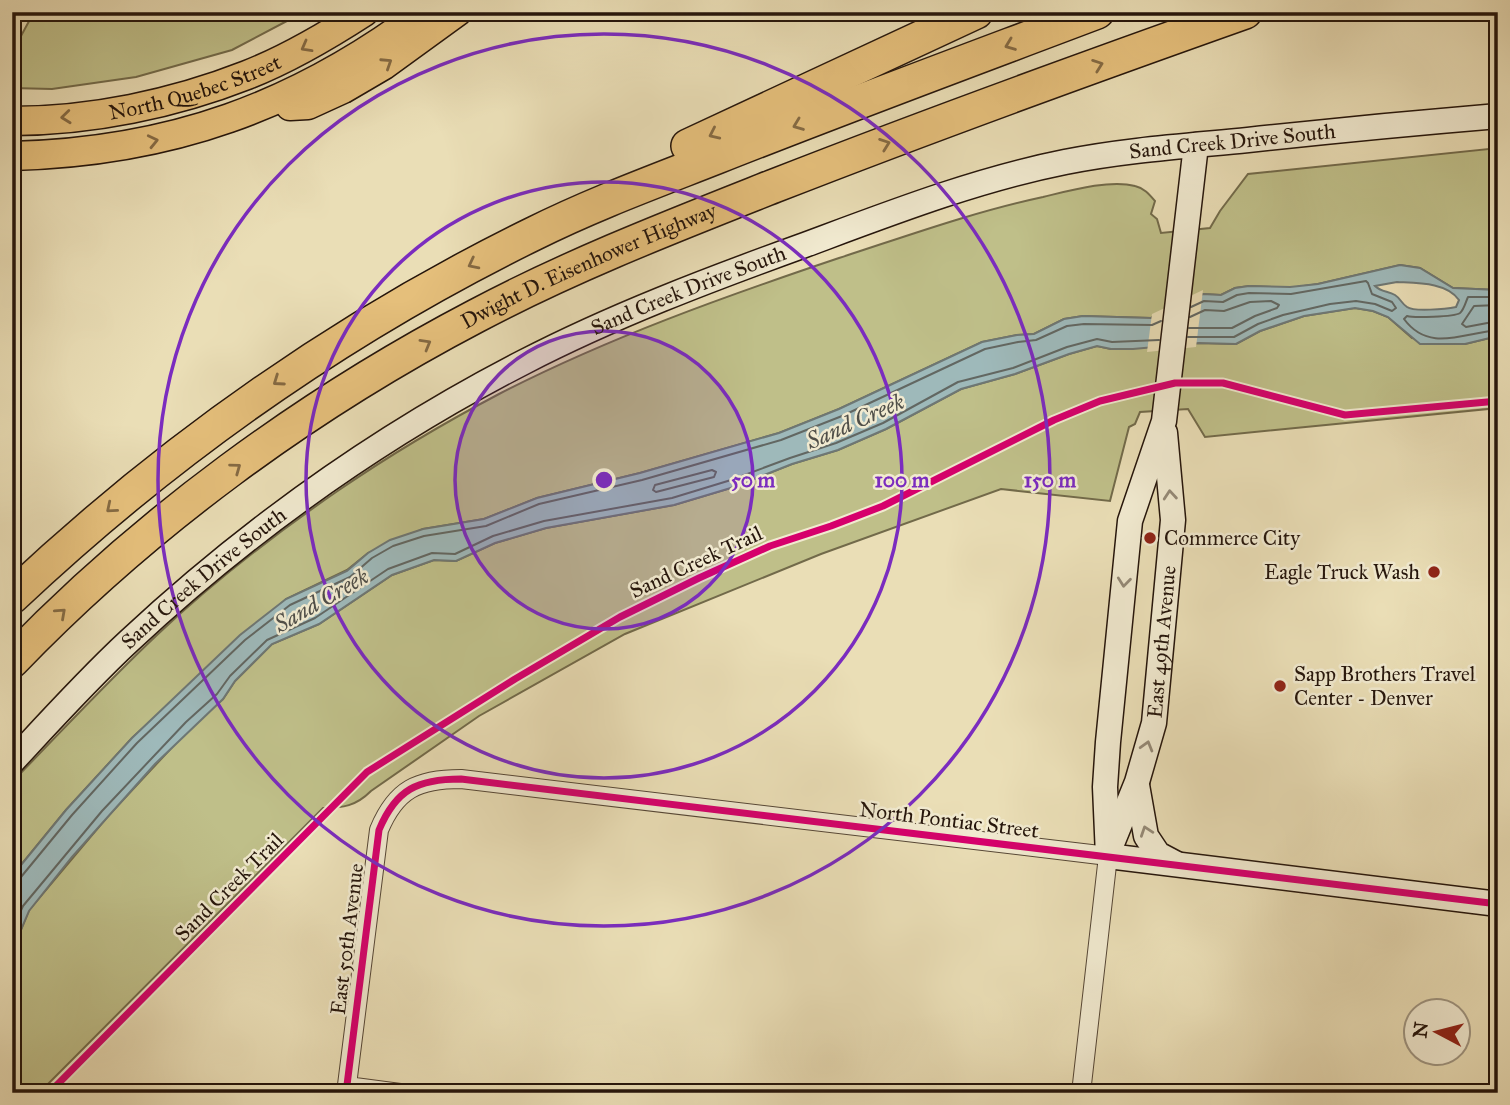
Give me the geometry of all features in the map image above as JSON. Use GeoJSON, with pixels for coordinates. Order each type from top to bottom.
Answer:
{"type":"FeatureCollection","features":[{"type":"Feature","properties":{"kind":"highway"},"geometry":{"type":"LineString","coordinates":[[534,233],[617,178],[975,12]]}},
{"type":"Feature","properties":{"kind":"highway"},"geometry":{"type":"LineString","coordinates":[[12,597],[48,562],[189,445],[281,379],[382,314],[534,233],[599,204],[1097,12]]}},
{"type":"Feature","properties":{"kind":"highway","name":"Dwight D. Eisenhower Highway"},"geometry":{"type":"LineString","coordinates":[[12,661],[56,617],[140,543],[228,473],[362,381],[474,317],[577,266],[731,203],[1245,12]]}},
{"type":"Feature","properties":{"kind":"main road","name":"North Quebec Street"},"geometry":{"type":"LineString","coordinates":[[12,121],[126,110],[214,87],[280,61],[364,12]]}},
{"type":"Feature","properties":{"kind":"main road"},"geometry":{"type":"LineString","coordinates":[[256,108],[329,74],[423,12]]}},
{"type":"Feature","properties":{"kind":"main road"},"geometry":{"type":"LineString","coordinates":[[256,108],[308,106],[384,65],[457,12]]}},
{"type":"Feature","properties":{"kind":"main road","name":"North Quebec Street"},"geometry":{"type":"LineString","coordinates":[[12,156],[80,153],[136,145],[187,133],[256,108]]}},
{"type":"Feature","properties":{"kind":"street","name":"Sand Creek Drive South"},"geometry":{"type":"LineString","coordinates":[[12,762],[70,699],[130,640],[187,589],[314,490],[398,434],[527,360],[619,317],[949,193],[1062,163],[1131,152],[1498,116]]}},
{"type":"Feature","properties":{"kind":"street","name":"East 49th Avenue"},"geometry":{"type":"LineString","coordinates":[[1108,856],[1137,782],[1154,723],[1172,520],[1164,421],[1196,145]]}},
{"type":"Feature","properties":{"kind":"street","name":"East 49th Avenue"},"geometry":{"type":"LineString","coordinates":[[1081,1093],[1108,856],[1105,787],[1111,699],[1130,521],[1164,421]]}},
{"type":"Feature","properties":{"kind":"street","name":"North Pontiac Street"},"geometry":{"type":"LineString","coordinates":[[400,796],[419,783],[461,779],[1498,904]]}},
{"type":"Feature","properties":{"kind":"street"},"geometry":{"type":"LineString","coordinates":[[1137,782],[1146,836],[1158,855],[1179,865]]}},
{"type":"Feature","properties":{"kind":"street","name":"East 50th Avenue"},"geometry":{"type":"LineString","coordinates":[[347,1089],[374,849],[386,812],[400,796]]}},
{"type":"Feature","properties":{"kind":"street"},"geometry":{"type":"LineString","coordinates":[[347,1089],[400,1093]]}},
{"type":"Feature","properties":{"kind":"green space"},"geometry":{"type":"Polygon","coordinates":[[[34,12],[304,12],[232,50],[136,77],[52,89],[12,88],[15,47],[34,12]]]}},
{"type":"Feature","properties":{"kind":"green space"},"geometry":{"type":"Polygon","coordinates":[[[1498,148],[1498,290],[1453,288],[1420,268],[1400,265],[1318,284],[1290,288],[1249,286],[1235,288],[1221,295],[1203,294],[1151,318],[1083,316],[1064,319],[1034,334],[982,342],[839,409],[779,433],[640,473],[537,498],[484,519],[423,529],[368,553],[347,570],[286,599],[132,738],[66,810],[12,876],[12,782],[102,689],[200,597],[292,523],[378,464],[499,394],[582,355],[709,303],[915,233],[1017,203],[1089,187],[1125,184],[1138,187],[1155,201],[1151,214],[1157,219],[1161,233],[1210,228],[1248,174],[1498,148]]]}},
{"type":"Feature","properties":{"kind":"green space"},"geometry":{"type":"Polygon","coordinates":[[[1355,308],[1388,317],[1412,338],[1465,344],[1498,336],[1498,408],[1205,437],[1188,409],[1140,412],[1135,424],[1129,427],[1110,501],[1001,489],[821,554],[625,634],[479,716],[360,800],[343,807],[323,808],[39,1093],[12,1093],[12,951],[29,910],[108,816],[191,727],[223,699],[235,681],[272,644],[319,624],[392,575],[434,560],[456,561],[495,543],[546,528],[674,505],[734,487],[792,464],[838,450],[886,429],[961,389],[1015,374],[1069,354],[1097,346],[1111,349],[1199,343],[1236,344],[1260,331],[1304,316],[1355,308]]]}},
{"type":"Feature","properties":{"kind":"water","name":"Sand Creek"},"geometry":{"type":"Polygon","coordinates":[[[1400,265],[1420,268],[1453,288],[1498,290],[1498,336],[1465,344],[1420,344],[1388,317],[1355,308],[1304,316],[1260,331],[1236,344],[1199,343],[1133,349],[1097,346],[961,389],[886,429],[838,450],[792,464],[734,487],[674,505],[546,528],[495,543],[456,561],[434,560],[392,575],[319,624],[272,644],[235,681],[223,699],[155,764],[72,857],[29,911],[12,951],[12,876],[66,810],[132,738],[240,635],[286,599],[347,571],[368,553],[390,540],[423,529],[484,519],[537,498],[640,473],[779,433],[839,409],[982,342],[1034,334],[1064,319],[1083,316],[1151,318],[1203,294],[1221,295],[1235,288],[1249,286],[1290,287],[1318,284],[1400,265]],[[1397,282],[1375,286],[1395,295],[1411,309],[1456,307],[1459,300],[1454,294],[1439,287],[1397,282]]]}},
{"type":"Feature","properties":{"kind":"pier"},"geometry":{"type":"Polygon","coordinates":[[[1203,290],[1196,347],[1147,352],[1152,314],[1203,290]]]}},
{"type":"Feature","properties":{"kind":"cycle path","name":"Sand Creek Trail"},"geometry":{"type":"LineString","coordinates":[[49,1093],[367,772],[620,617],[699,578],[770,546],[883,506],[1054,420],[1100,401],[1175,383],[1223,383],[1345,415],[1498,401]]}},
{"type":"Feature","properties":{"kind":"cycle path"},"geometry":{"type":"LineString","coordinates":[[346,1093],[379,830],[401,796],[410,789],[432,781],[461,779],[1498,904]]}},
{"type":"Feature","properties":{"kind":"place","name":"Commerce City"},"geometry":{"type":"Point","coordinates":[1150,538]}},
{"type":"Feature","properties":{"kind":"place","name":"Eagle Truck Wash"},"geometry":{"type":"Point","coordinates":[1434,572]}},
{"type":"Feature","properties":{"kind":"place","name":"Sapp Brothers Travel Center - Denver"},"geometry":{"type":"Point","coordinates":[1280,686]}}]}
